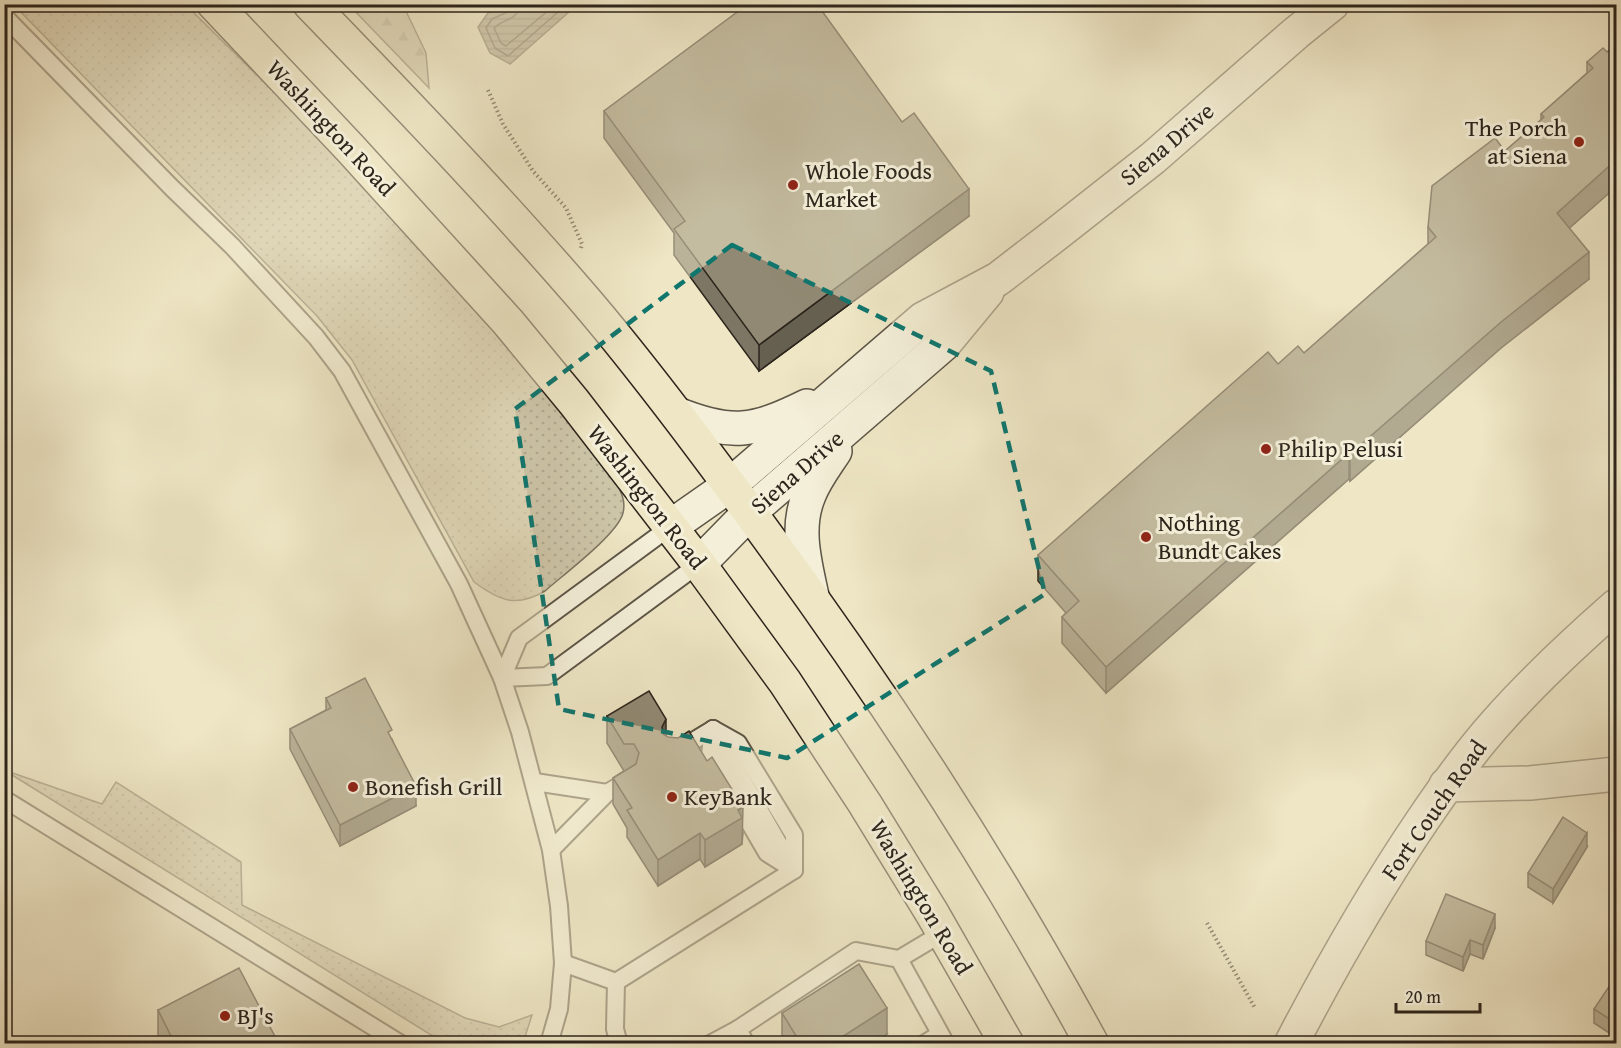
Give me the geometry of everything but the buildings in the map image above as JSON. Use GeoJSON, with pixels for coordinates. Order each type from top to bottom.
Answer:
{"type":"FeatureCollection","features":[{"type":"Feature","properties":{"kind":"main road","name":"Washington Road"},"geometry":{"type":"LineString","coordinates":[[214,4],[350,148],[508,322],[574,402],[699,564],[785,682],[865,804],[944,932],[1006,1043]]}},
{"type":"Feature","properties":{"kind":"main road"},"geometry":{"type":"LineString","coordinates":[[310,4],[478,179],[580,295],[677,414],[751,511],[899,721],[979,847],[1092,1044]]}},
{"type":"Feature","properties":{"kind":"street","name":"Siena Drive"},"geometry":{"type":"LineString","coordinates":[[670,527],[730,485],[922,319],[998,279],[1153,158],[1332,4]]}},
{"type":"Feature","properties":{"kind":"street","name":"Siena Drive"},"geometry":{"type":"LineString","coordinates":[[699,564],[751,511],[944,344],[998,279]]}},
{"type":"Feature","properties":{"kind":"street"},"geometry":{"type":"LineString","coordinates":[[677,414],[706,426],[738,429],[780,419],[841,389]]}},
{"type":"Feature","properties":{"kind":"street"},"geometry":{"type":"LineString","coordinates":[[813,596],[803,554],[802,534],[808,496],[852,424]]}},
{"type":"Feature","properties":{"kind":"street","name":"Fort Couch Road"},"geometry":{"type":"LineString","coordinates":[[1291,1044],[1343,945],[1446,785],[1495,724],[1547,669],[1617,606]]}},
{"type":"Feature","properties":{"kind":"street"},"geometry":{"type":"LineString","coordinates":[[1446,785],[1530,783],[1617,774]]}},
{"type":"Feature","properties":{"kind":"lane"},"geometry":{"type":"LineString","coordinates":[[4,16],[164,180],[232,246],[316,337],[342,371],[459,584],[502,678],[535,782],[551,850],[559,906],[563,963],[559,1009],[549,1044]]}},
{"type":"Feature","properties":{"kind":"lane"},"geometry":{"type":"LineString","coordinates":[[502,678],[519,638],[670,527]]}},
{"type":"Feature","properties":{"kind":"lane"},"geometry":{"type":"LineString","coordinates":[[502,678],[547,676],[699,564]]}},
{"type":"Feature","properties":{"kind":"lane"},"geometry":{"type":"LineString","coordinates":[[616,982],[794,870],[713,729],[672,754]]}},
{"type":"Feature","properties":{"kind":"lane"},"geometry":{"type":"LineString","coordinates":[[551,850],[607,793],[629,780]]}},
{"type":"Feature","properties":{"kind":"lane"},"geometry":{"type":"LineString","coordinates":[[535,782],[607,793]]}},
{"type":"Feature","properties":{"kind":"lane"},"geometry":{"type":"LineString","coordinates":[[4,799],[401,1044]]}},
{"type":"Feature","properties":{"kind":"lane"},"geometry":{"type":"LineString","coordinates":[[710,1044],[738,1029],[856,951],[899,959],[944,932]]}},
{"type":"Feature","properties":{"kind":"lane"},"geometry":{"type":"LineString","coordinates":[[899,959],[943,1039],[924,1044]]}},
{"type":"Feature","properties":{"kind":"lane"},"geometry":{"type":"LineString","coordinates":[[563,963],[616,982]]}},
{"type":"Feature","properties":{"kind":"lane"},"geometry":{"type":"LineString","coordinates":[[616,982],[615,1029],[619,1044]]}},
{"type":"Feature","properties":{"kind":"lane"},"geometry":{"type":"LineString","coordinates":[[738,1029],[746,1044]]}},
{"type":"Feature","properties":{"kind":"path"},"geometry":{"type":"LineString","coordinates":[[488,90],[503,124],[533,171],[566,208],[582,244],[579,254]]}},
{"type":"Feature","properties":{"kind":"path"},"geometry":{"type":"LineString","coordinates":[[1207,923],[1255,1008]]}},
{"type":"Feature","properties":{"kind":"highlighted area"},"geometry":{"type":"Polygon","coordinates":[[[732,245],[991,371],[1045,594],[787,758],[559,709],[515,409],[732,245]]]}},
{"type":"Feature","properties":{"kind":"green space"},"geometry":{"type":"Polygon","coordinates":[[[14,5],[186,5],[285,103],[445,273],[541,384],[620,489],[624,509],[619,522],[611,532],[576,565],[545,591],[535,596],[517,601],[508,600],[492,594],[474,582],[352,360],[317,316],[14,5]]]}},
{"type":"Feature","properties":{"kind":"green space"},"geometry":{"type":"Polygon","coordinates":[[[349,5],[403,5],[426,53],[429,88],[349,5]]]}},
{"type":"Feature","properties":{"kind":"green space"},"geometry":{"type":"Polygon","coordinates":[[[4,770],[102,804],[116,782],[241,862],[242,905],[465,1018],[499,1027],[532,1015],[523,1043],[444,1043],[4,770]]]}},
{"type":"Feature","properties":{"kind":"water"},"geometry":{"type":"Polygon","coordinates":[[[514,4],[577,5],[510,64],[490,53],[478,27],[488,13],[514,4]]]}},
{"type":"Feature","properties":{"kind":"place","name":"The Porch at Siena"},"geometry":{"type":"Point","coordinates":[1579,142]}},
{"type":"Feature","properties":{"kind":"place","name":"Whole Foods Market"},"geometry":{"type":"Point","coordinates":[793,185]}},
{"type":"Feature","properties":{"kind":"place","name":"Philip Pelusi"},"geometry":{"type":"Point","coordinates":[1266,449]}},
{"type":"Feature","properties":{"kind":"place","name":"Nothing Bundt Cakes"},"geometry":{"type":"Point","coordinates":[1146,537]}},
{"type":"Feature","properties":{"kind":"place","name":"Bonefish Grill"},"geometry":{"type":"Point","coordinates":[353,787]}},
{"type":"Feature","properties":{"kind":"place","name":"KeyBank"},"geometry":{"type":"Point","coordinates":[672,797]}},
{"type":"Feature","properties":{"kind":"place","name":"BJ's"},"geometry":{"type":"Point","coordinates":[225,1016]}}]}
